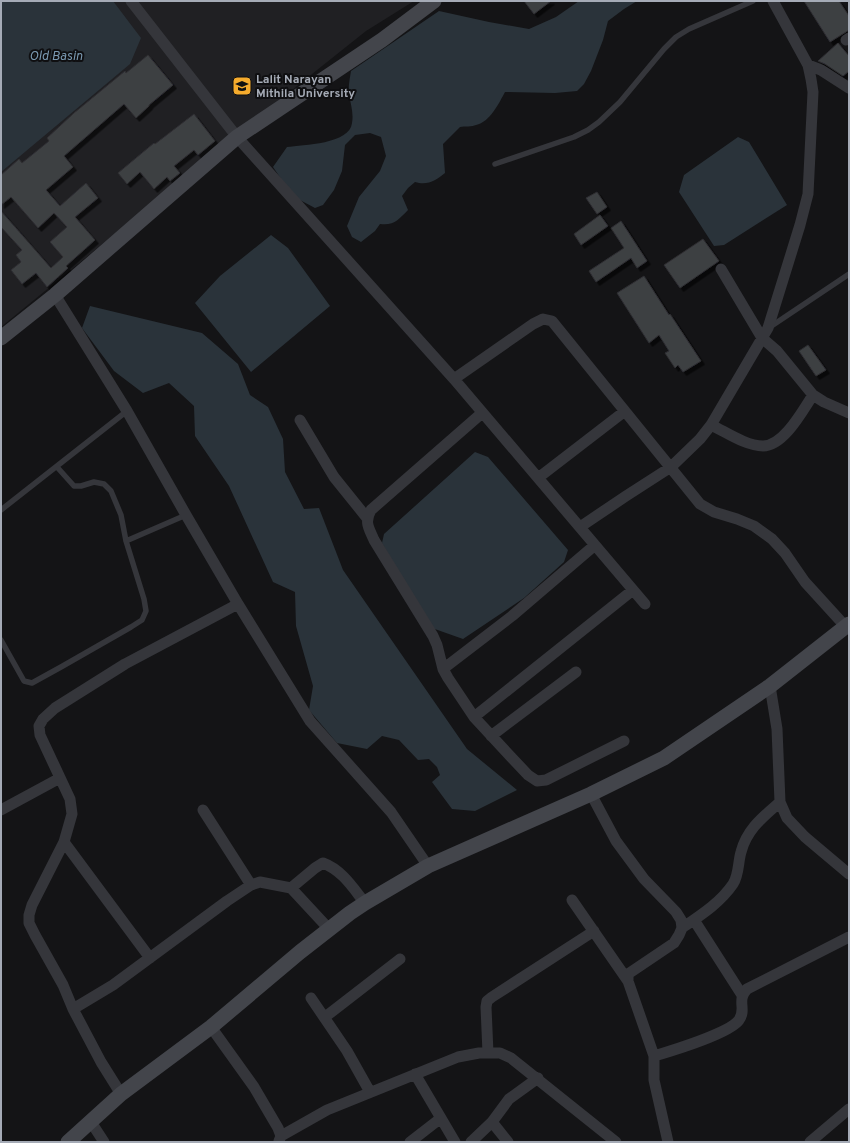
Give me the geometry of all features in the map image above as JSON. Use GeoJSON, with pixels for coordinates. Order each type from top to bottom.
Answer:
{"type":"FeatureCollection","features":[{"type":"Feature","properties":{"kind":"street"},"geometry":{"type":"LineString","coordinates":[[131,1],[237,138],[454,379],[645,604]]}},
{"type":"Feature","properties":{"kind":"street"},"geometry":{"type":"LineString","coordinates":[[1,338],[54,295],[237,138],[382,40],[434,1]]}},
{"type":"Feature","properties":{"kind":"street"},"geometry":{"type":"LineString","coordinates":[[580,526],[671,467],[700,439],[711,425],[765,333],[800,225],[808,194],[813,92],[808,65],[773,1]]}},
{"type":"Feature","properties":{"kind":"street"},"geometry":{"type":"LineString","coordinates":[[808,65],[846,83]]}},
{"type":"Feature","properties":{"kind":"street"},"geometry":{"type":"LineString","coordinates":[[721,269],[777,351],[813,395],[824,402],[849,412]]}},
{"type":"Feature","properties":{"kind":"street"},"geometry":{"type":"LineString","coordinates":[[54,295],[128,411],[238,604],[310,721],[391,812],[428,866]]}},
{"type":"Feature","properties":{"kind":"street"},"geometry":{"type":"LineString","coordinates":[[68,1142],[121,1094],[211,1027],[329,929],[365,903],[428,866],[591,794],[664,758],[770,686],[847,625],[805,582],[785,553],[772,539],[754,526],[714,512],[700,504],[626,411],[552,322],[543,319],[533,324],[454,379]]}},
{"type":"Feature","properties":{"kind":"street"},"geometry":{"type":"LineString","coordinates":[[711,425],[743,440],[764,446],[774,442],[790,430],[813,395]]}},
{"type":"Feature","properties":{"kind":"street"},"geometry":{"type":"LineString","coordinates":[[538,478],[626,411]]}},
{"type":"Feature","properties":{"kind":"street"},"geometry":{"type":"LineString","coordinates":[[367,518],[372,510],[482,412]]}},
{"type":"Feature","properties":{"kind":"street"},"geometry":{"type":"LineString","coordinates":[[300,420],[334,477],[367,518],[374,540],[433,636],[443,669],[448,678],[474,717],[490,736],[528,775],[536,781],[546,780],[624,741]]}},
{"type":"Feature","properties":{"kind":"street"},"geometry":{"type":"LineString","coordinates":[[443,669],[512,616],[595,545]]}},
{"type":"Feature","properties":{"kind":"street"},"geometry":{"type":"LineString","coordinates":[[474,717],[633,590]]}},
{"type":"Feature","properties":{"kind":"street"},"geometry":{"type":"LineString","coordinates":[[121,1094],[101,1062],[73,1009],[63,985],[29,923],[28,915],[64,842],[72,814],[70,798],[40,735],[39,726],[42,719],[55,708],[126,664],[238,604]]}},
{"type":"Feature","properties":{"kind":"street"},"geometry":{"type":"LineString","coordinates":[[490,736],[576,672]]}},
{"type":"Feature","properties":{"kind":"street"},"geometry":{"type":"LineString","coordinates":[[770,686],[777,729],[780,802],[787,818],[805,836],[849,874]]}},
{"type":"Feature","properties":{"kind":"street"},"geometry":{"type":"LineString","coordinates":[[1,810],[60,778]]}},
{"type":"Feature","properties":{"kind":"street"},"geometry":{"type":"LineString","coordinates":[[591,794],[616,841],[644,879],[676,912],[681,920],[682,928],[674,943],[628,974],[628,982]]}},
{"type":"Feature","properties":{"kind":"street"},"geometry":{"type":"LineString","coordinates":[[682,928],[713,906],[733,884],[741,851],[748,834],[755,825],[780,802]]}},
{"type":"Feature","properties":{"kind":"street"},"geometry":{"type":"LineString","coordinates":[[203,810],[251,885]]}},
{"type":"Feature","properties":{"kind":"street"},"geometry":{"type":"LineString","coordinates":[[64,842],[150,958]]}},
{"type":"Feature","properties":{"kind":"street"},"geometry":{"type":"LineString","coordinates":[[291,888],[323,863],[339,872],[365,903]]}},
{"type":"Feature","properties":{"kind":"street"},"geometry":{"type":"LineString","coordinates":[[73,1009],[113,985],[204,917],[251,885],[260,882],[291,888],[329,929]]}},
{"type":"Feature","properties":{"kind":"street"},"geometry":{"type":"LineString","coordinates":[[572,900],[628,982],[654,1056],[654,1080],[668,1142]]}},
{"type":"Feature","properties":{"kind":"street"},"geometry":{"type":"LineString","coordinates":[[694,920],[742,994]]}},
{"type":"Feature","properties":{"kind":"street"},"geometry":{"type":"LineString","coordinates":[[488,1053],[487,1001],[594,931]]}},
{"type":"Feature","properties":{"kind":"street"},"geometry":{"type":"LineString","coordinates":[[654,1056],[688,1045],[733,1026],[739,1020],[742,1013],[742,994],[747,989],[849,937]]}},
{"type":"Feature","properties":{"kind":"street"},"geometry":{"type":"LineString","coordinates":[[325,1017],[400,959]]}},
{"type":"Feature","properties":{"kind":"street"},"geometry":{"type":"LineString","coordinates":[[312,998],[347,1051],[370,1092]]}},
{"type":"Feature","properties":{"kind":"street"},"geometry":{"type":"LineString","coordinates":[[211,1027],[254,1087],[278,1128],[280,1139],[327,1110],[458,1057],[479,1053],[500,1053],[512,1058],[616,1142]]}},
{"type":"Feature","properties":{"kind":"street"},"geometry":{"type":"LineString","coordinates":[[415,1074],[455,1142]]}},
{"type":"Feature","properties":{"kind":"street"},"geometry":{"type":"LineString","coordinates":[[471,1142],[492,1122],[509,1099],[538,1078]]}},
{"type":"Feature","properties":{"kind":"street"},"geometry":{"type":"LineString","coordinates":[[810,1142],[849,1109]]}},
{"type":"Feature","properties":{"kind":"street"},"geometry":{"type":"LineString","coordinates":[[410,1142],[441,1118]]}},
{"type":"Feature","properties":{"kind":"street"},"geometry":{"type":"LineString","coordinates":[[91,1122],[104,1142]]}},
{"type":"Feature","properties":{"kind":"street"},"geometry":{"type":"LineString","coordinates":[[492,1122],[508,1142]]}},
{"type":"Feature","properties":{"kind":"lane"},"geometry":{"type":"LineString","coordinates":[[495,164],[574,137],[588,130],[599,122],[620,102],[664,49],[676,37],[689,28],[753,1]]}},
{"type":"Feature","properties":{"kind":"lane"},"geometry":{"type":"LineString","coordinates":[[765,333],[849,274]]}},
{"type":"Feature","properties":{"kind":"lane"},"geometry":{"type":"LineString","coordinates":[[1,510],[128,411]]}},
{"type":"Feature","properties":{"kind":"lane"},"geometry":{"type":"LineString","coordinates":[[1,640],[24,682],[32,683],[131,627],[142,620],[146,611],[144,599],[126,541],[121,515],[111,491],[104,484],[94,482],[81,486],[74,486],[57,467]]}},
{"type":"Feature","properties":{"kind":"lane"},"geometry":{"type":"LineString","coordinates":[[126,541],[186,515]]}},
{"type":"Feature","properties":{"kind":"shaded area"},"geometry":{"type":"Polygon","coordinates":[[[1,1],[414,1],[366,31],[228,141],[1,327],[1,1]]]}},
{"type":"Feature","properties":{"kind":"water","name":"Old Basin"},"geometry":{"type":"Polygon","coordinates":[[[1,1],[113,1],[141,38],[130,64],[1,172],[1,1]]]}},
{"type":"Feature","properties":{"kind":"water"},"geometry":{"type":"Polygon","coordinates":[[[579,1],[637,1],[608,21],[603,40],[591,71],[584,84],[577,91],[555,93],[505,92],[494,112],[486,120],[474,126],[460,127],[443,144],[445,173],[428,183],[415,182],[402,196],[408,210],[393,223],[380,224],[375,231],[361,242],[352,237],[347,226],[359,197],[380,171],[386,156],[381,137],[370,133],[355,135],[345,145],[342,171],[334,190],[323,205],[315,208],[298,199],[286,186],[273,167],[287,147],[325,142],[343,135],[349,130],[352,123],[352,111],[349,97],[351,71],[439,11],[529,29],[556,17],[579,1]]]}},
{"type":"Feature","properties":{"kind":"water"},"geometry":{"type":"Polygon","coordinates":[[[738,137],[749,142],[787,205],[724,245],[714,246],[679,192],[684,175],[738,137]]]}},
{"type":"Feature","properties":{"kind":"water"},"geometry":{"type":"Polygon","coordinates":[[[271,235],[288,248],[330,306],[251,372],[195,303],[220,276],[271,235]]]}},
{"type":"Feature","properties":{"kind":"water"},"geometry":{"type":"Polygon","coordinates":[[[90,306],[202,333],[238,364],[250,395],[268,407],[283,439],[285,472],[304,509],[319,508],[343,570],[467,749],[517,790],[475,811],[452,809],[432,782],[440,775],[437,767],[429,759],[418,760],[399,740],[382,736],[367,749],[337,743],[309,710],[313,686],[296,626],[295,592],[273,582],[229,486],[195,436],[194,406],[169,383],[143,393],[114,371],[82,328],[90,306]]]}},
{"type":"Feature","properties":{"kind":"water"},"geometry":{"type":"Polygon","coordinates":[[[475,452],[488,457],[568,550],[564,562],[524,598],[463,639],[432,628],[382,543],[384,534],[475,452]]]}},
{"type":"Feature","properties":{"kind":"building"},"geometry":{"type":"Polygon","coordinates":[[[524,1],[551,1],[534,14],[524,1]]]}},
{"type":"Feature","properties":{"kind":"building"},"geometry":{"type":"Polygon","coordinates":[[[804,1],[839,1],[849,16],[849,30],[830,42],[804,1]]]}},
{"type":"Feature","properties":{"kind":"building"},"geometry":{"type":"Polygon","coordinates":[[[838,43],[849,56],[849,71],[843,76],[818,61],[838,43]]]}},
{"type":"Feature","properties":{"kind":"building"},"geometry":{"type":"Polygon","coordinates":[[[148,55],[173,85],[136,118],[124,104],[64,156],[73,167],[46,190],[60,206],[86,183],[98,198],[75,217],[95,240],[66,266],[68,268],[47,287],[36,273],[22,284],[11,270],[21,262],[16,255],[22,250],[1,227],[1,211],[51,268],[63,257],[50,242],[67,227],[54,213],[38,228],[11,197],[1,205],[1,175],[19,159],[22,163],[49,141],[47,138],[74,113],[125,71],[126,73],[148,55]]]}},
{"type":"Feature","properties":{"kind":"building"},"geometry":{"type":"Polygon","coordinates":[[[194,114],[215,141],[198,155],[194,150],[174,166],[180,173],[170,181],[167,177],[154,189],[140,172],[127,184],[118,173],[154,143],[155,144],[194,114]]]}},
{"type":"Feature","properties":{"kind":"building"},"geometry":{"type":"Polygon","coordinates":[[[597,192],[607,207],[597,214],[586,198],[597,192]]]}},
{"type":"Feature","properties":{"kind":"building"},"geometry":{"type":"Polygon","coordinates":[[[600,215],[608,226],[581,245],[574,234],[600,215]]]}},
{"type":"Feature","properties":{"kind":"building"},"geometry":{"type":"Polygon","coordinates":[[[621,221],[647,261],[637,268],[631,258],[596,282],[589,271],[624,248],[611,228],[621,221]]]}},
{"type":"Feature","properties":{"kind":"building"},"geometry":{"type":"Polygon","coordinates":[[[703,239],[719,261],[680,288],[664,265],[703,239]]]}},
{"type":"Feature","properties":{"kind":"building"},"geometry":{"type":"Polygon","coordinates":[[[644,276],[701,361],[683,372],[678,365],[675,368],[665,353],[669,351],[659,335],[649,343],[617,293],[644,276]]]}},
{"type":"Feature","properties":{"kind":"building"},"geometry":{"type":"Polygon","coordinates":[[[808,345],[826,370],[816,376],[799,351],[808,345]]]}},
{"type":"Feature","properties":{"kind":"place","name":"Lalit Narayan Mithila University"},"geometry":{"type":"Point","coordinates":[242,86]}}]}
